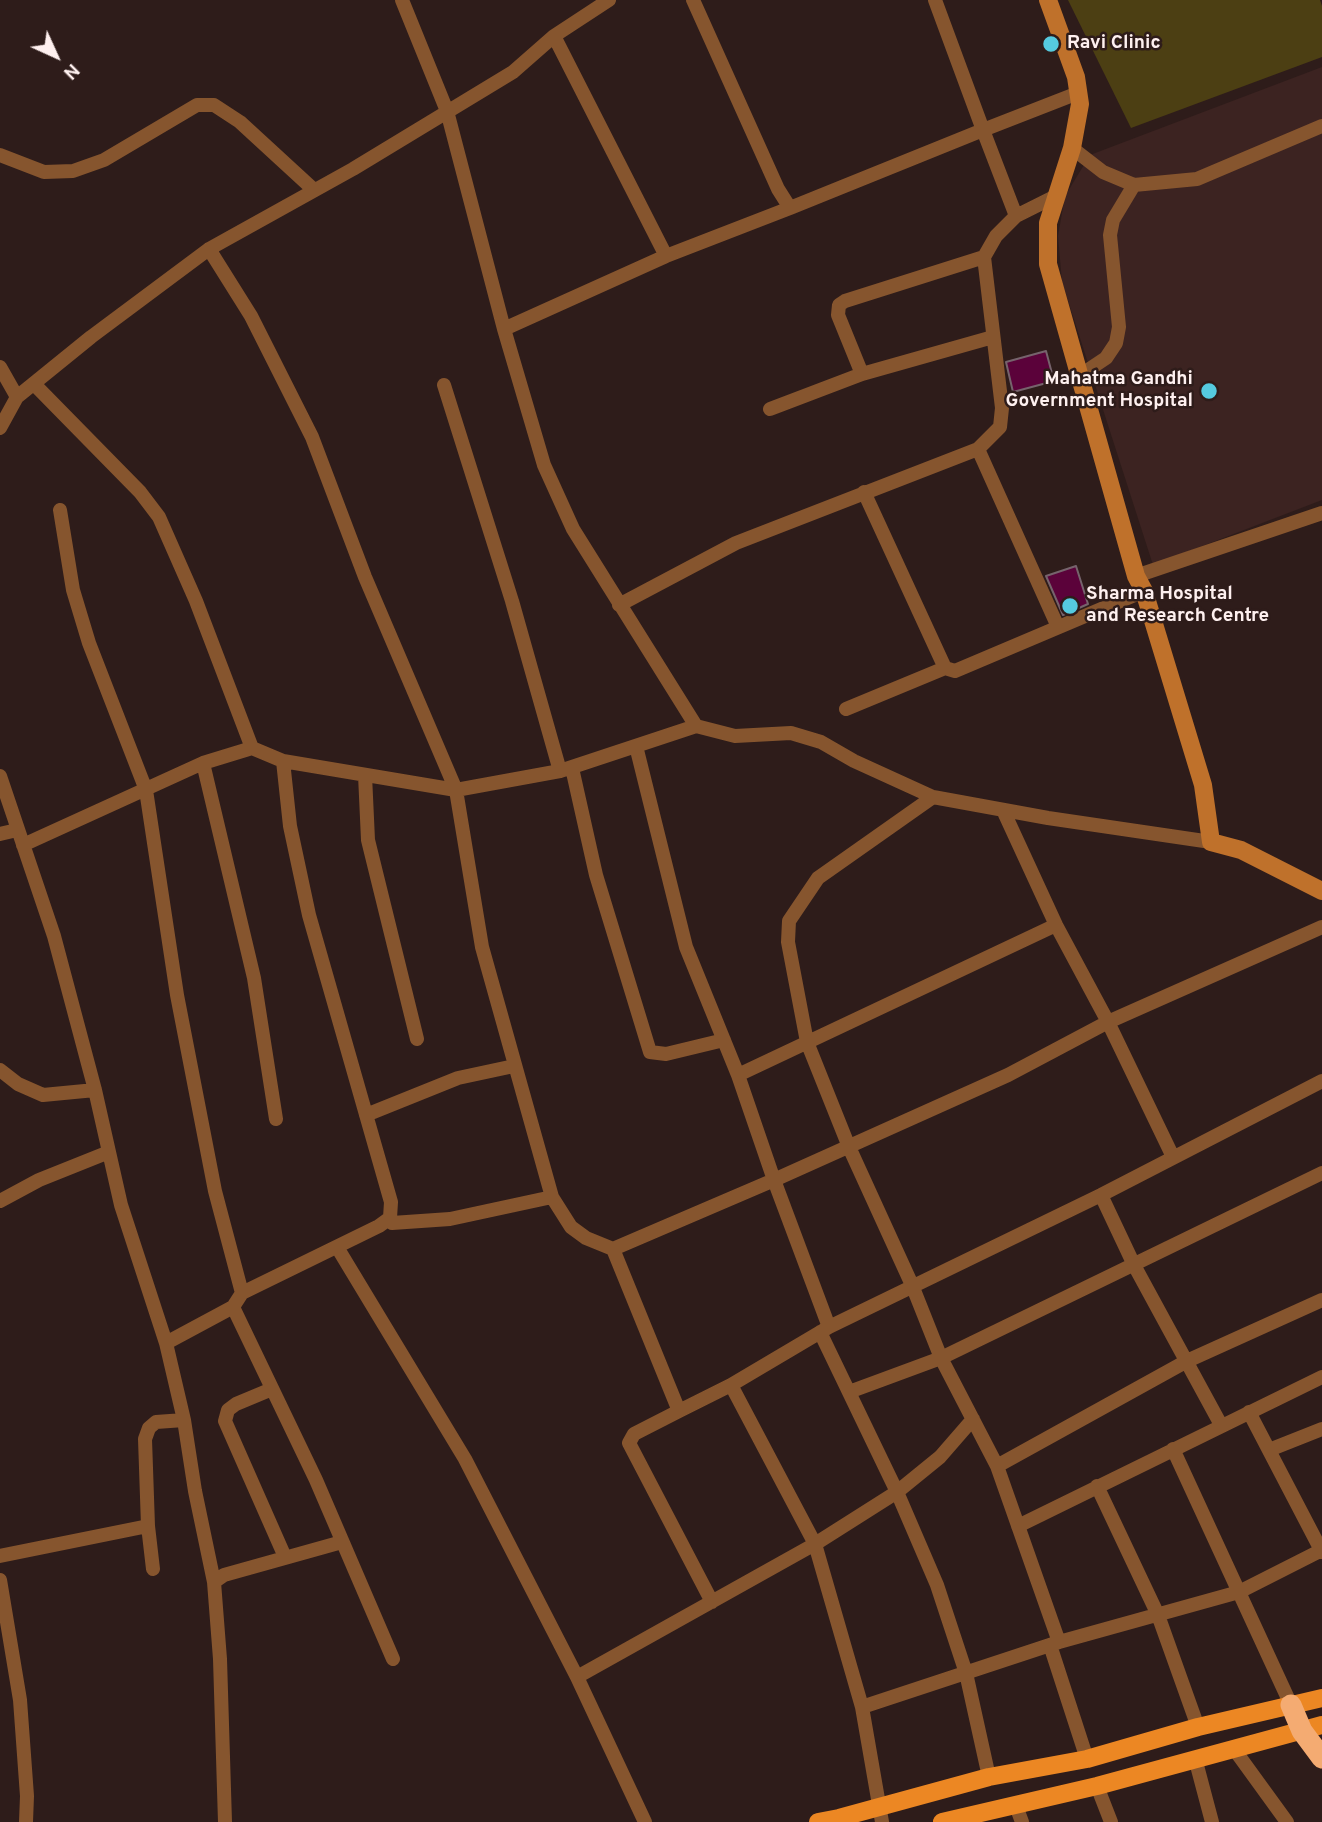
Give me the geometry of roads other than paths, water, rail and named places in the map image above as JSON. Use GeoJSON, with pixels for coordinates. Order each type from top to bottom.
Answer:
{"type":"FeatureCollection","features":[{"type":"Feature","properties":{"kind":"highway"},"geometry":{"type":"LineString","coordinates":[[1291,1705],[1312,1728],[1322,1758]]}},
{"type":"Feature","properties":{"kind":"main road"},"geometry":{"type":"LineString","coordinates":[[818,1822],[881,1815],[989,1777],[1087,1759],[1198,1727],[1322,1698]]}},
{"type":"Feature","properties":{"kind":"main road"},"geometry":{"type":"LineString","coordinates":[[942,1822],[1019,1814],[1097,1786],[1312,1728]]}},
{"type":"Feature","properties":{"kind":"street"},"geometry":{"type":"LineString","coordinates":[[0,428],[17,397],[91,337],[209,249],[513,72],[554,36],[609,0]]}},
{"type":"Feature","properties":{"kind":"street"},"geometry":{"type":"LineString","coordinates":[[693,0],[778,190],[790,208]]}},
{"type":"Feature","properties":{"kind":"street"},"geometry":{"type":"LineString","coordinates":[[934,0],[1016,216]]}},
{"type":"Feature","properties":{"kind":"street"},"geometry":{"type":"LineString","coordinates":[[1048,0],[1076,77],[1080,104],[1072,148],[1048,223],[1048,264],[1140,583],[1203,785],[1211,842]]}},
{"type":"Feature","properties":{"kind":"street"},"geometry":{"type":"LineString","coordinates":[[405,1],[447,111],[504,329],[544,465],[573,528],[696,726]]}},
{"type":"Feature","properties":{"kind":"street"},"geometry":{"type":"LineString","coordinates":[[554,36],[666,256]]}},
{"type":"Feature","properties":{"kind":"street"},"geometry":{"type":"LineString","coordinates":[[504,329],[666,256],[1078,93]]}},
{"type":"Feature","properties":{"kind":"street"},"geometry":{"type":"LineString","coordinates":[[0,154],[44,172],[73,171],[104,160],[197,105],[214,105],[240,122],[314,190]]}},
{"type":"Feature","properties":{"kind":"street"},"geometry":{"type":"LineString","coordinates":[[1072,148],[1103,172],[1134,185],[1197,179],[1322,126]]}},
{"type":"Feature","properties":{"kind":"street"},"geometry":{"type":"LineString","coordinates":[[1079,376],[1106,358],[1116,343],[1119,327],[1110,235],[1113,220],[1134,185]]}},
{"type":"Feature","properties":{"kind":"street"},"geometry":{"type":"LineString","coordinates":[[620,605],[736,543],[978,449],[1000,427],[1002,408],[984,257],[996,236],[1016,216],[1056,196]]}},
{"type":"Feature","properties":{"kind":"street"},"geometry":{"type":"LineString","coordinates":[[209,249],[251,316],[312,437],[365,577],[456,790],[482,947],[552,1197],[571,1227],[586,1238],[613,1249],[774,1181],[1008,1075],[1108,1022],[1322,927]]}},
{"type":"Feature","properties":{"kind":"street"},"geometry":{"type":"LineString","coordinates":[[862,374],[838,315],[839,305],[845,300],[984,257]]}},
{"type":"Feature","properties":{"kind":"street"},"geometry":{"type":"LineString","coordinates":[[769,409],[862,374],[993,337]]}},
{"type":"Feature","properties":{"kind":"street"},"geometry":{"type":"LineString","coordinates":[[0,367],[17,397]]}},
{"type":"Feature","properties":{"kind":"street"},"geometry":{"type":"LineString","coordinates":[[34,384],[140,492],[159,517],[196,601],[252,748]]}},
{"type":"Feature","properties":{"kind":"street"},"geometry":{"type":"LineString","coordinates":[[444,385],[566,769],[650,1052],[666,1054],[724,1040]]}},
{"type":"Feature","properties":{"kind":"street"},"geometry":{"type":"LineString","coordinates":[[978,449],[1058,627]]}},
{"type":"Feature","properties":{"kind":"street"},"geometry":{"type":"LineString","coordinates":[[864,492],[945,668]]}},
{"type":"Feature","properties":{"kind":"street"},"geometry":{"type":"LineString","coordinates":[[60,510],[74,590],[89,643],[146,790],[177,995],[215,1191],[242,1293]]}},
{"type":"Feature","properties":{"kind":"street"},"geometry":{"type":"LineString","coordinates":[[846,709],[945,668],[955,671],[1058,627],[1140,583],[1322,513]]}},
{"type":"Feature","properties":{"kind":"street"},"geometry":{"type":"LineString","coordinates":[[23,845],[203,763],[252,748],[283,761],[456,790],[566,769],[696,726],[735,736],[791,733],[821,742],[854,761],[933,797],[1211,842],[1241,850],[1322,891]]}},
{"type":"Feature","properties":{"kind":"street"},"geometry":{"type":"LineString","coordinates":[[636,746],[686,947],[738,1075],[849,1392],[897,1492],[937,1585],[966,1673],[989,1777]]}},
{"type":"Feature","properties":{"kind":"street"},"geometry":{"type":"LineString","coordinates":[[283,761],[290,826],[309,915],[391,1202],[392,1223],[450,1219],[552,1197]]}},
{"type":"Feature","properties":{"kind":"street"},"geometry":{"type":"LineString","coordinates":[[203,763],[254,978],[276,1119]]}},
{"type":"Feature","properties":{"kind":"street"},"geometry":{"type":"LineString","coordinates":[[365,775],[368,840],[417,1039]]}},
{"type":"Feature","properties":{"kind":"street"},"geometry":{"type":"LineString","coordinates":[[0,776],[51,923],[95,1090],[121,1205],[166,1343],[184,1420],[195,1491],[214,1582],[220,1659],[225,1822]]}},
{"type":"Feature","properties":{"kind":"street"},"geometry":{"type":"LineString","coordinates":[[933,797],[818,878],[789,921],[788,942],[807,1042],[849,1147],[912,1285],[941,1358],[997,1465],[1018,1526],[1087,1759]]}},
{"type":"Feature","properties":{"kind":"street"},"geometry":{"type":"LineString","coordinates":[[1003,810],[1056,925],[1108,1022],[1173,1157]]}},
{"type":"Feature","properties":{"kind":"street"},"geometry":{"type":"LineString","coordinates":[[0,834],[17,830]]}},
{"type":"Feature","properties":{"kind":"street"},"geometry":{"type":"LineString","coordinates":[[738,1075],[1056,925]]}},
{"type":"Feature","properties":{"kind":"street"},"geometry":{"type":"LineString","coordinates":[[366,1115],[458,1078],[514,1066]]}},
{"type":"Feature","properties":{"kind":"street"},"geometry":{"type":"LineString","coordinates":[[0,1070],[18,1084],[43,1095],[95,1090]]}},
{"type":"Feature","properties":{"kind":"street"},"geometry":{"type":"LineString","coordinates":[[712,1602],[629,1443],[634,1434],[730,1385],[825,1329],[1101,1195],[1322,1081]]}},
{"type":"Feature","properties":{"kind":"street"},"geometry":{"type":"LineString","coordinates":[[0,1201],[39,1180],[109,1153]]}},
{"type":"Feature","properties":{"kind":"street"},"geometry":{"type":"LineString","coordinates":[[849,1392],[941,1358],[1322,1173]]}},
{"type":"Feature","properties":{"kind":"street"},"geometry":{"type":"LineString","coordinates":[[1101,1195],[1134,1265],[1221,1425]]}},
{"type":"Feature","properties":{"kind":"street"},"geometry":{"type":"LineString","coordinates":[[166,1343],[233,1307],[242,1293],[379,1226],[390,1218]]}},
{"type":"Feature","properties":{"kind":"street"},"geometry":{"type":"LineString","coordinates":[[337,1247],[464,1459],[577,1677],[645,1822]]}},
{"type":"Feature","properties":{"kind":"street"},"geometry":{"type":"LineString","coordinates":[[613,1249],[679,1411]]}},
{"type":"Feature","properties":{"kind":"street"},"geometry":{"type":"LineString","coordinates":[[997,1465],[1186,1361],[1322,1300]]}},
{"type":"Feature","properties":{"kind":"street"},"geometry":{"type":"LineString","coordinates":[[233,1307],[393,1659]]}},
{"type":"Feature","properties":{"kind":"street"},"geometry":{"type":"LineString","coordinates":[[1018,1526],[1322,1377]]}},
{"type":"Feature","properties":{"kind":"street"},"geometry":{"type":"LineString","coordinates":[[730,1385],[815,1544],[862,1707],[881,1815]]}},
{"type":"Feature","properties":{"kind":"street"},"geometry":{"type":"LineString","coordinates":[[272,1389],[236,1404],[229,1410],[225,1421],[285,1557]]}},
{"type":"Feature","properties":{"kind":"street"},"geometry":{"type":"LineString","coordinates":[[862,1707],[1054,1644],[1239,1592],[1322,1551],[1249,1412]]}},
{"type":"Feature","properties":{"kind":"street"},"geometry":{"type":"LineString","coordinates":[[577,1677],[815,1544],[897,1492],[940,1457],[973,1419]]}},
{"type":"Feature","properties":{"kind":"street"},"geometry":{"type":"LineString","coordinates":[[153,1570],[148,1526],[145,1439],[149,1428],[156,1422],[184,1420]]}},
{"type":"Feature","properties":{"kind":"street"},"geometry":{"type":"LineString","coordinates":[[1269,1450],[1322,1429]]}},
{"type":"Feature","properties":{"kind":"street"},"geometry":{"type":"LineString","coordinates":[[1172,1449],[1291,1705]]}},
{"type":"Feature","properties":{"kind":"street"},"geometry":{"type":"LineString","coordinates":[[1097,1486],[1158,1615],[1198,1727]]}},
{"type":"Feature","properties":{"kind":"street"},"geometry":{"type":"LineString","coordinates":[[0,1556],[148,1526]]}},
{"type":"Feature","properties":{"kind":"street"},"geometry":{"type":"LineString","coordinates":[[214,1582],[224,1575],[342,1542]]}},
{"type":"Feature","properties":{"kind":"street"},"geometry":{"type":"LineString","coordinates":[[0,1580],[20,1700],[27,1796],[26,1822]]}},
{"type":"Feature","properties":{"kind":"street"},"geometry":{"type":"LineString","coordinates":[[1234,1749],[1287,1822]]}},
{"type":"Feature","properties":{"kind":"street"},"geometry":{"type":"LineString","coordinates":[[1195,1758],[1212,1822]]}},
{"type":"Feature","properties":{"kind":"street"},"geometry":{"type":"LineString","coordinates":[[1097,1786],[1111,1822]]}},
{"type":"Feature","properties":{"kind":"place","name":"Ravi Clinic"},"geometry":{"type":"Point","coordinates":[1051,44]}},
{"type":"Feature","properties":{"kind":"place","name":"Mahatma Gandhi Government Hospital"},"geometry":{"type":"Point","coordinates":[1209,391]}},
{"type":"Feature","properties":{"kind":"place","name":"Sharma Hospital and Research Centre"},"geometry":{"type":"Point","coordinates":[1070,606]}}]}
